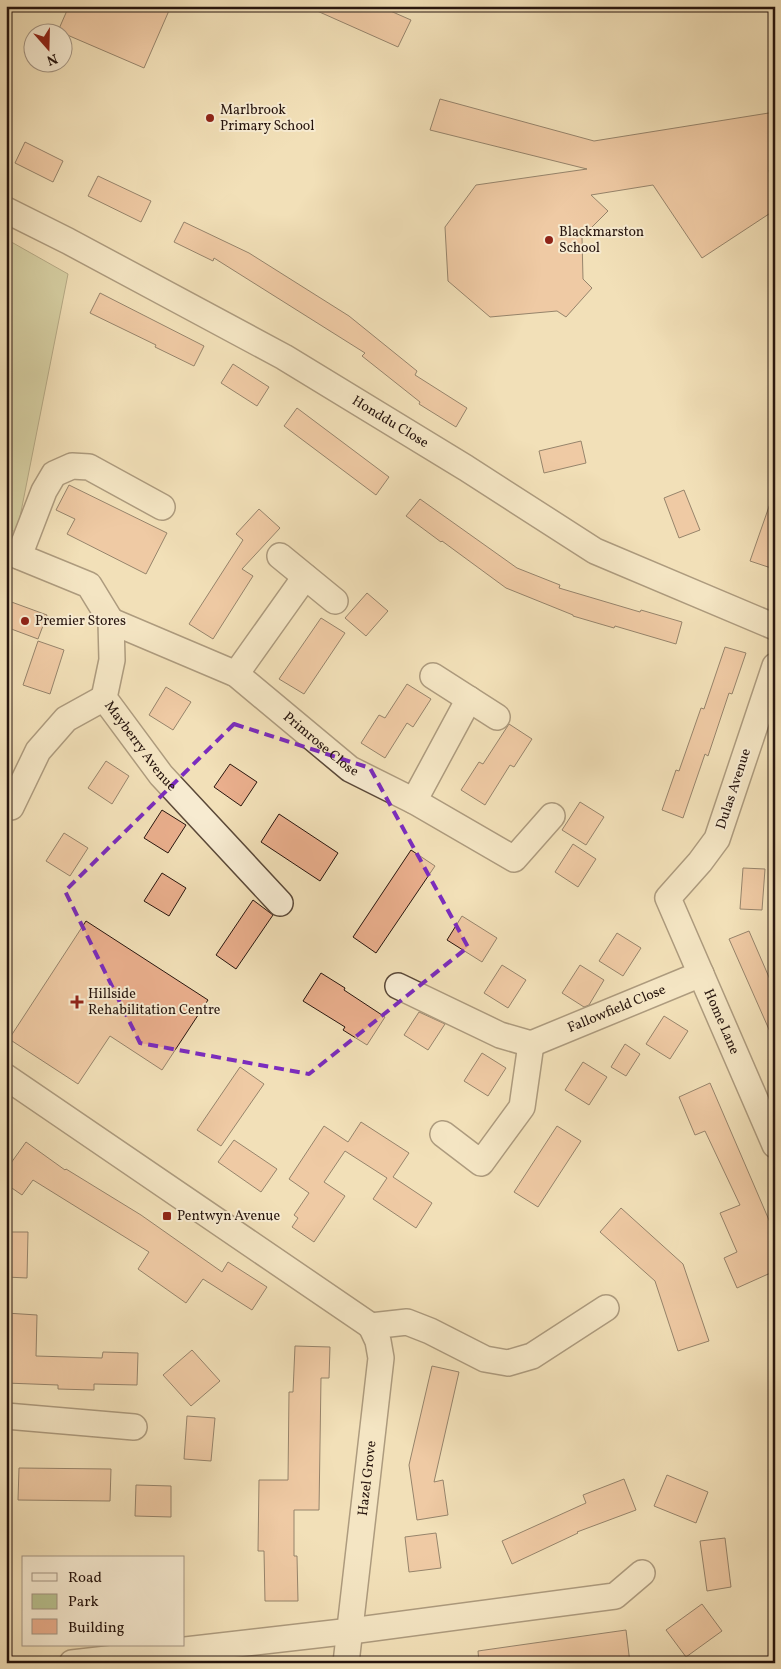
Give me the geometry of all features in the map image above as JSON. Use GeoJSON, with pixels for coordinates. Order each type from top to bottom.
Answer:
{"type":"FeatureCollection","features":[{"type":"Feature","properties":{"kind":"street","name":"Honddu Close"},"geometry":{"type":"LineString","coordinates":[[6,210],[68,241],[284,357],[466,468],[595,551],[775,627]]}},
{"type":"Feature","properties":{"kind":"street"},"geometry":{"type":"LineString","coordinates":[[111,620],[89,585],[13,553],[54,474],[72,466],[89,467],[162,507]]}},
{"type":"Feature","properties":{"kind":"street"},"geometry":{"type":"LineString","coordinates":[[280,556],[335,601]]}},
{"type":"Feature","properties":{"kind":"street"},"geometry":{"type":"LineString","coordinates":[[236,674],[305,577]]}},
{"type":"Feature","properties":{"kind":"street","name":"Primrose Close"},"geometry":{"type":"LineString","coordinates":[[111,620],[236,674],[350,769],[414,801],[514,859],[552,816]]}},
{"type":"Feature","properties":{"kind":"street","name":"Mayberry Avenue"},"geometry":{"type":"LineString","coordinates":[[111,620],[112,660],[104,698],[161,775],[280,903]]}},
{"type":"Feature","properties":{"kind":"street","name":"Dulas Avenue"},"geometry":{"type":"LineString","coordinates":[[668,898],[700,862],[717,839],[775,666]]}},
{"type":"Feature","properties":{"kind":"street"},"geometry":{"type":"LineString","coordinates":[[433,676],[497,717]]}},
{"type":"Feature","properties":{"kind":"street"},"geometry":{"type":"LineString","coordinates":[[11,807],[38,751],[66,719],[104,698]]}},
{"type":"Feature","properties":{"kind":"street"},"geometry":{"type":"LineString","coordinates":[[414,801],[469,699]]}},
{"type":"Feature","properties":{"kind":"street","name":"Home Lane"},"geometry":{"type":"LineString","coordinates":[[668,898],[775,1145]]}},
{"type":"Feature","properties":{"kind":"street","name":"Fallowfield Close"},"geometry":{"type":"LineString","coordinates":[[531,1044],[701,974]]}},
{"type":"Feature","properties":{"kind":"street"},"geometry":{"type":"LineString","coordinates":[[398,986],[500,1035],[531,1044],[522,1107],[480,1163],[444,1134]]}},
{"type":"Feature","properties":{"kind":"street"},"geometry":{"type":"LineString","coordinates":[[10,1087],[371,1326],[407,1322],[430,1331],[485,1359],[508,1362],[532,1356],[606,1308]]}},
{"type":"Feature","properties":{"kind":"street","name":"Hazel Grove"},"geometry":{"type":"LineString","coordinates":[[346,1663],[381,1358],[378,1341],[371,1326]]}},
{"type":"Feature","properties":{"kind":"street"},"geometry":{"type":"LineString","coordinates":[[6,1416],[134,1427]]}},
{"type":"Feature","properties":{"kind":"street"},"geometry":{"type":"LineString","coordinates":[[72,1663],[351,1631],[615,1596],[642,1573]]}},
{"type":"Feature","properties":{"kind":"highlighted area"},"geometry":{"type":"Polygon","coordinates":[[[234,724],[370,768],[468,947],[309,1074],[140,1043],[65,891],[234,724]]]}},
{"type":"Feature","properties":{"kind":"green space"},"geometry":{"type":"Polygon","coordinates":[[[6,239],[68,274],[17,532],[6,529],[6,239]]]}},
{"type":"Feature","properties":{"kind":"building"},"geometry":{"type":"Polygon","coordinates":[[[69,6],[171,6],[144,68],[72,37],[72,22],[62,22],[69,6]]]}},
{"type":"Feature","properties":{"kind":"building"},"geometry":{"type":"Polygon","coordinates":[[[306,6],[379,6],[411,20],[398,47],[306,6]]]}},
{"type":"Feature","properties":{"kind":"building"},"geometry":{"type":"Polygon","coordinates":[[[440,99],[594,141],[775,112],[775,169],[769,170],[775,210],[702,258],[653,185],[591,195],[608,211],[582,237],[583,279],[592,288],[566,317],[557,311],[490,317],[448,281],[445,227],[476,185],[587,169],[430,130],[440,99]]]}},
{"type":"Feature","properties":{"kind":"building"},"geometry":{"type":"Polygon","coordinates":[[[25,142],[63,161],[53,182],[15,163],[25,142]]]}},
{"type":"Feature","properties":{"kind":"building"},"geometry":{"type":"Polygon","coordinates":[[[98,176],[151,201],[141,222],[88,196],[98,176]]]}},
{"type":"Feature","properties":{"kind":"building"},"geometry":{"type":"Polygon","coordinates":[[[184,222],[249,253],[349,316],[417,371],[415,375],[467,408],[456,427],[419,404],[420,402],[362,356],[365,353],[214,258],[213,261],[174,242],[184,222]]]}},
{"type":"Feature","properties":{"kind":"building"},"geometry":{"type":"Polygon","coordinates":[[[100,293],[204,346],[194,366],[90,313],[100,293]]]}},
{"type":"Feature","properties":{"kind":"building"},"geometry":{"type":"Polygon","coordinates":[[[233,364],[269,387],[257,406],[221,383],[233,364]]]}},
{"type":"Feature","properties":{"kind":"building"},"geometry":{"type":"Polygon","coordinates":[[[297,408],[389,477],[376,495],[284,426],[297,408]]]}},
{"type":"Feature","properties":{"kind":"building"},"geometry":{"type":"Polygon","coordinates":[[[581,441],[586,463],[544,473],[539,451],[581,441]]]}},
{"type":"Feature","properties":{"kind":"building"},"geometry":{"type":"Polygon","coordinates":[[[69,485],[167,533],[146,574],[67,534],[75,519],[56,510],[69,485]]]}},
{"type":"Feature","properties":{"kind":"building"},"geometry":{"type":"Polygon","coordinates":[[[684,490],[700,530],[679,538],[664,498],[684,490]]]}},
{"type":"Feature","properties":{"kind":"building"},"geometry":{"type":"Polygon","coordinates":[[[772,498],[775,498],[775,558],[771,568],[750,561],[772,498]]]}},
{"type":"Feature","properties":{"kind":"building"},"geometry":{"type":"Polygon","coordinates":[[[420,499],[517,568],[560,585],[559,588],[640,612],[641,610],[682,622],[676,644],[573,616],[506,588],[406,516],[420,499]]]}},
{"type":"Feature","properties":{"kind":"building"},"geometry":{"type":"Polygon","coordinates":[[[259,509],[280,528],[242,569],[253,576],[213,639],[189,624],[243,540],[236,534],[259,509]]]}},
{"type":"Feature","properties":{"kind":"building"},"geometry":{"type":"Polygon","coordinates":[[[367,593],[388,611],[366,636],[345,618],[367,593]]]}},
{"type":"Feature","properties":{"kind":"building","name":"Premier Stores"},"geometry":{"type":"Polygon","coordinates":[[[6,600],[47,615],[38,639],[6,627],[6,600]]]}},
{"type":"Feature","properties":{"kind":"building"},"geometry":{"type":"Polygon","coordinates":[[[321,618],[345,633],[304,694],[279,679],[321,618]]]}},
{"type":"Feature","properties":{"kind":"building"},"geometry":{"type":"Polygon","coordinates":[[[38,641],[64,650],[50,694],[23,685],[38,641]]]}},
{"type":"Feature","properties":{"kind":"building"},"geometry":{"type":"Polygon","coordinates":[[[725,647],[746,653],[732,694],[729,693],[708,756],[705,754],[683,818],[662,810],[676,770],[679,771],[701,708],[704,709],[725,647]]]}},
{"type":"Feature","properties":{"kind":"building"},"geometry":{"type":"Polygon","coordinates":[[[407,684],[431,699],[413,727],[407,723],[385,758],[361,743],[379,715],[385,718],[407,684]]]}},
{"type":"Feature","properties":{"kind":"building"},"geometry":{"type":"Polygon","coordinates":[[[166,687],[191,702],[173,730],[149,715],[166,687]]]}},
{"type":"Feature","properties":{"kind":"building"},"geometry":{"type":"Polygon","coordinates":[[[509,724],[532,739],[514,767],[510,765],[485,805],[461,790],[479,762],[483,764],[509,724]]]}},
{"type":"Feature","properties":{"kind":"building"},"geometry":{"type":"Polygon","coordinates":[[[106,761],[129,776],[112,804],[88,788],[106,761]]]}},
{"type":"Feature","properties":{"kind":"building"},"geometry":{"type":"Polygon","coordinates":[[[230,764],[257,782],[241,806],[214,787],[230,764]]]}},
{"type":"Feature","properties":{"kind":"building"},"geometry":{"type":"Polygon","coordinates":[[[580,802],[604,817],[586,845],[562,830],[580,802]]]}},
{"type":"Feature","properties":{"kind":"building"},"geometry":{"type":"Polygon","coordinates":[[[162,810],[186,825],[168,853],[144,838],[162,810]]]}},
{"type":"Feature","properties":{"kind":"building"},"geometry":{"type":"Polygon","coordinates":[[[279,814],[338,853],[320,881],[261,842],[279,814]]]}},
{"type":"Feature","properties":{"kind":"building"},"geometry":{"type":"Polygon","coordinates":[[[64,833],[88,848],[70,876],[46,861],[64,833]]]}},
{"type":"Feature","properties":{"kind":"building"},"geometry":{"type":"Polygon","coordinates":[[[573,844],[596,859],[578,887],[555,872],[573,844]]]}},
{"type":"Feature","properties":{"kind":"building"},"geometry":{"type":"Polygon","coordinates":[[[411,850],[435,866],[376,953],[353,937],[411,850]]]}},
{"type":"Feature","properties":{"kind":"building"},"geometry":{"type":"Polygon","coordinates":[[[743,868],[765,869],[762,910],[740,909],[743,868]]]}},
{"type":"Feature","properties":{"kind":"building"},"geometry":{"type":"Polygon","coordinates":[[[162,873],[186,888],[169,916],[144,901],[162,873]]]}},
{"type":"Feature","properties":{"kind":"building"},"geometry":{"type":"Polygon","coordinates":[[[253,900],[273,915],[236,969],[216,955],[253,900]]]}},
{"type":"Feature","properties":{"kind":"building"},"geometry":{"type":"Polygon","coordinates":[[[462,916],[497,938],[482,962],[447,940],[462,916]]]}},
{"type":"Feature","properties":{"kind":"building","name":"Hillside Rehabilitation Centre"},"geometry":{"type":"Polygon","coordinates":[[[86,921],[208,1000],[162,1070],[110,1036],[78,1084],[9,1039],[86,921]]]}},
{"type":"Feature","properties":{"kind":"building"},"geometry":{"type":"Polygon","coordinates":[[[749,931],[775,991],[775,1043],[729,939],[749,931]]]}},
{"type":"Feature","properties":{"kind":"building"},"geometry":{"type":"Polygon","coordinates":[[[617,933],[641,948],[623,976],[599,961],[617,933]]]}},
{"type":"Feature","properties":{"kind":"building"},"geometry":{"type":"Polygon","coordinates":[[[502,965],[526,980],[508,1008],[484,993],[502,965]]]}},
{"type":"Feature","properties":{"kind":"building"},"geometry":{"type":"Polygon","coordinates":[[[580,965],[604,980],[589,1005],[584,1007],[562,993],[580,965]]]}},
{"type":"Feature","properties":{"kind":"building"},"geometry":{"type":"Polygon","coordinates":[[[321,973],[385,1017],[367,1045],[343,1030],[345,1027],[303,1001],[321,973]]]}},
{"type":"Feature","properties":{"kind":"building"},"geometry":{"type":"Polygon","coordinates":[[[419,1012],[445,1024],[428,1050],[404,1035],[419,1012]]]}},
{"type":"Feature","properties":{"kind":"building"},"geometry":{"type":"Polygon","coordinates":[[[664,1016],[688,1031],[670,1059],[646,1044],[664,1016]]]}},
{"type":"Feature","properties":{"kind":"building"},"geometry":{"type":"Polygon","coordinates":[[[625,1044],[640,1054],[626,1076],[611,1067],[625,1044]]]}},
{"type":"Feature","properties":{"kind":"building"},"geometry":{"type":"Polygon","coordinates":[[[482,1053],[506,1068],[488,1096],[464,1081],[482,1053]]]}},
{"type":"Feature","properties":{"kind":"building"},"geometry":{"type":"Polygon","coordinates":[[[583,1062],[607,1077],[589,1105],[565,1090],[583,1062]]]}},
{"type":"Feature","properties":{"kind":"building"},"geometry":{"type":"Polygon","coordinates":[[[240,1067],[264,1084],[221,1146],[197,1130],[240,1067]]]}},
{"type":"Feature","properties":{"kind":"building"},"geometry":{"type":"Polygon","coordinates":[[[710,1083],[775,1234],[775,1271],[737,1288],[724,1258],[737,1252],[720,1213],[740,1205],[705,1131],[695,1135],[679,1097],[710,1083]]]}},
{"type":"Feature","properties":{"kind":"building"},"geometry":{"type":"Polygon","coordinates":[[[361,1122],[409,1153],[393,1177],[432,1203],[416,1228],[373,1199],[387,1178],[345,1151],[324,1182],[345,1196],[314,1242],[292,1227],[298,1218],[294,1215],[309,1193],[289,1179],[324,1126],[348,1142],[361,1122]]]}},
{"type":"Feature","properties":{"kind":"building"},"geometry":{"type":"Polygon","coordinates":[[[557,1126],[581,1141],[538,1207],[514,1192],[557,1126]]]}},
{"type":"Feature","properties":{"kind":"building"},"geometry":{"type":"Polygon","coordinates":[[[234,1140],[277,1169],[261,1192],[218,1162],[234,1140]]]}},
{"type":"Feature","properties":{"kind":"building"},"geometry":{"type":"Polygon","coordinates":[[[26,1142],[65,1170],[141,1215],[222,1272],[228,1262],[267,1287],[252,1310],[203,1279],[186,1303],[138,1269],[149,1252],[33,1180],[22,1195],[6,1184],[6,1170],[26,1142]]]}},
{"type":"Feature","properties":{"kind":"building"},"geometry":{"type":"Polygon","coordinates":[[[621,1208],[683,1264],[709,1341],[678,1351],[655,1281],[600,1232],[621,1208]]]}},
{"type":"Feature","properties":{"kind":"building"},"geometry":{"type":"Polygon","coordinates":[[[6,1232],[28,1232],[27,1278],[6,1277],[6,1232]]]}},
{"type":"Feature","properties":{"kind":"building"},"geometry":{"type":"Polygon","coordinates":[[[6,1313],[37,1315],[36,1356],[102,1358],[103,1352],[138,1353],[137,1385],[94,1384],[94,1390],[58,1389],[58,1385],[6,1383],[6,1313]]]}},
{"type":"Feature","properties":{"kind":"building"},"geometry":{"type":"Polygon","coordinates":[[[295,1346],[330,1347],[329,1378],[321,1378],[319,1510],[294,1510],[294,1556],[297,1556],[298,1601],[265,1601],[264,1551],[258,1551],[259,1480],[288,1480],[289,1392],[293,1392],[295,1346]]]}},
{"type":"Feature","properties":{"kind":"building"},"geometry":{"type":"Polygon","coordinates":[[[192,1350],[220,1381],[191,1406],[163,1375],[192,1350]]]}},
{"type":"Feature","properties":{"kind":"building"},"geometry":{"type":"Polygon","coordinates":[[[432,1366],[459,1372],[434,1482],[443,1480],[448,1515],[417,1520],[409,1465],[432,1366]]]}},
{"type":"Feature","properties":{"kind":"building"},"geometry":{"type":"Polygon","coordinates":[[[187,1416],[215,1418],[211,1461],[184,1459],[187,1416]]]}},
{"type":"Feature","properties":{"kind":"building"},"geometry":{"type":"Polygon","coordinates":[[[19,1468],[111,1469],[110,1501],[18,1500],[19,1468]]]}},
{"type":"Feature","properties":{"kind":"building"},"geometry":{"type":"Polygon","coordinates":[[[667,1475],[708,1492],[696,1523],[654,1506],[667,1475]]]}},
{"type":"Feature","properties":{"kind":"building"},"geometry":{"type":"Polygon","coordinates":[[[624,1479],[636,1510],[577,1532],[512,1564],[502,1541],[586,1503],[583,1495],[624,1479]]]}},
{"type":"Feature","properties":{"kind":"building"},"geometry":{"type":"Polygon","coordinates":[[[136,1485],[171,1486],[171,1517],[135,1516],[136,1485]]]}},
{"type":"Feature","properties":{"kind":"building"},"geometry":{"type":"Polygon","coordinates":[[[436,1533],[441,1568],[409,1572],[405,1537],[436,1533]]]}},
{"type":"Feature","properties":{"kind":"building"},"geometry":{"type":"Polygon","coordinates":[[[725,1538],[731,1587],[707,1591],[700,1541],[725,1538]]]}},
{"type":"Feature","properties":{"kind":"building"},"geometry":{"type":"Polygon","coordinates":[[[702,1604],[722,1631],[686,1657],[666,1630],[702,1604]]]}},
{"type":"Feature","properties":{"kind":"building"},"geometry":{"type":"Polygon","coordinates":[[[626,1630],[630,1663],[479,1663],[478,1651],[626,1630]]]}},
{"type":"Feature","properties":{"kind":"place","name":"Marlbrook Primary School"},"geometry":{"type":"Point","coordinates":[210,118]}},
{"type":"Feature","properties":{"kind":"place","name":"Blackmarston School"},"geometry":{"type":"Point","coordinates":[549,240]}},
{"type":"Feature","properties":{"kind":"place","name":"Premier Stores"},"geometry":{"type":"Point","coordinates":[25,621]}},
{"type":"Feature","properties":{"kind":"place","name":"Hillside Rehabilitation Centre"},"geometry":{"type":"Point","coordinates":[77,1002]}},
{"type":"Feature","properties":{"kind":"place","name":"Pentwyn Avenue"},"geometry":{"type":"Point","coordinates":[167,1216]}}]}
